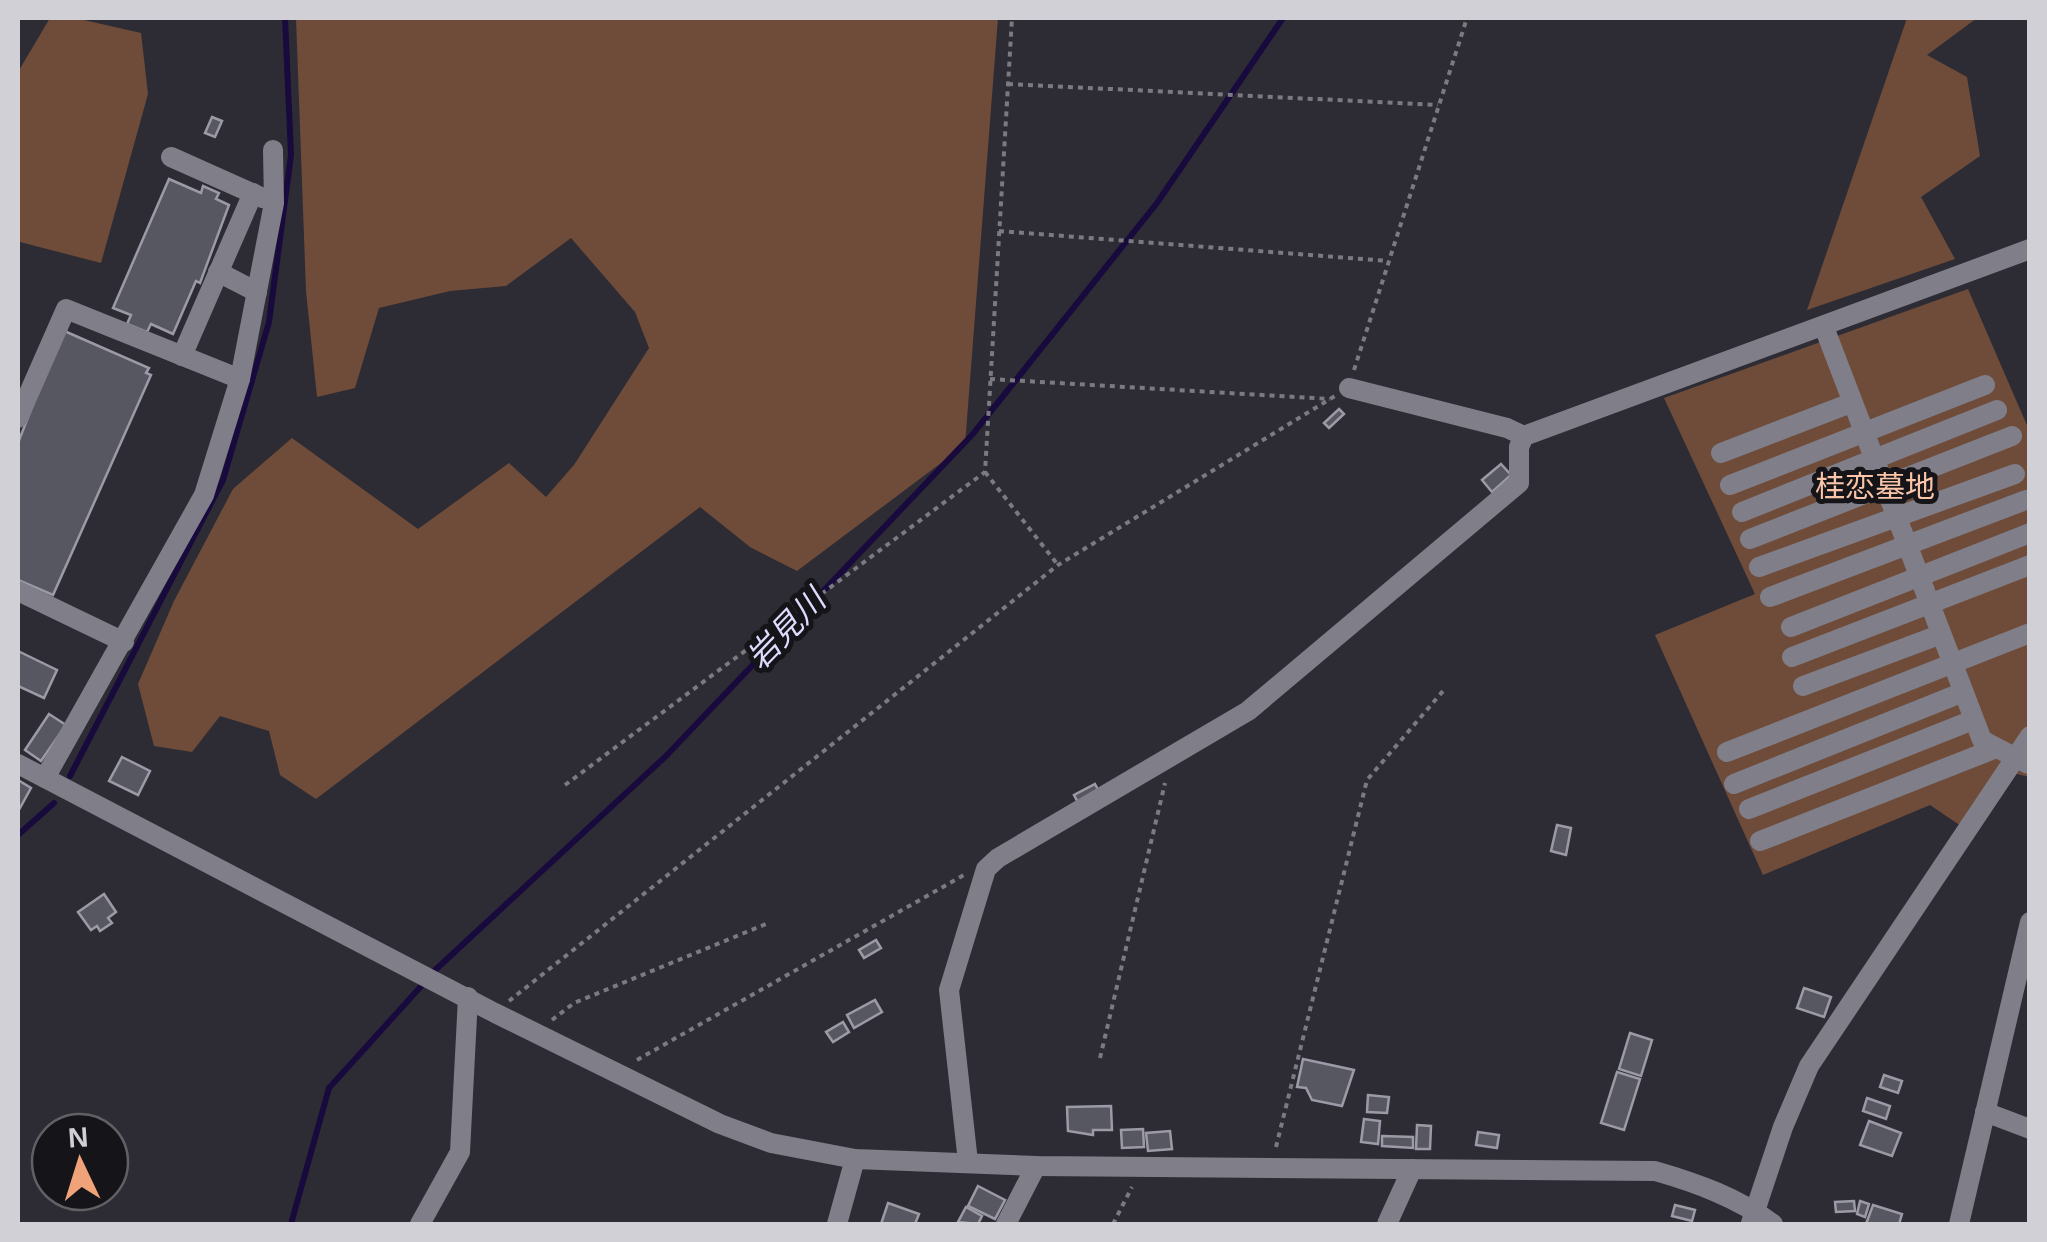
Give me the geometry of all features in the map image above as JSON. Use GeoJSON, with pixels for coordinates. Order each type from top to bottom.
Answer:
{"type":"FeatureCollection","features":[{"type":"Feature","properties":{"kind":"street"},"geometry":{"type":"LineString","coordinates":[[45,778],[204,495],[240,379],[274,203],[273,150]]}},
{"type":"Feature","properties":{"kind":"street"},"geometry":{"type":"LineString","coordinates":[[171,157],[274,203]]}},
{"type":"Feature","properties":{"kind":"street"},"geometry":{"type":"LineString","coordinates":[[182,356],[253,194]]}},
{"type":"Feature","properties":{"kind":"street"},"geometry":{"type":"LineString","coordinates":[[1340,393],[1507,428],[1524,436],[2030,249]]}},
{"type":"Feature","properties":{"kind":"street"},"geometry":{"type":"LineString","coordinates":[[218,272],[257,292]]}},
{"type":"Feature","properties":{"kind":"street"},"geometry":{"type":"LineString","coordinates":[[18,418],[66,310],[240,379]]}},
{"type":"Feature","properties":{"kind":"street"},"geometry":{"type":"LineString","coordinates":[[1824,328],[1860,432],[1982,740],[2023,763]]}},
{"type":"Feature","properties":{"kind":"street"},"geometry":{"type":"LineString","coordinates":[[1730,486],[1984,385]]}},
{"type":"Feature","properties":{"kind":"street"},"geometry":{"type":"LineString","coordinates":[[1721,453],[1850,403]]}},
{"type":"Feature","properties":{"kind":"street"},"geometry":{"type":"LineString","coordinates":[[1742,512],[1997,410]]}},
{"type":"Feature","properties":{"kind":"street"},"geometry":{"type":"LineString","coordinates":[[968,1162],[950,990],[986,870],[998,858],[1248,711],[1520,483],[1519,448],[1524,436]]}},
{"type":"Feature","properties":{"kind":"street"},"geometry":{"type":"LineString","coordinates":[[1750,539],[2012,436]]}},
{"type":"Feature","properties":{"kind":"street"},"geometry":{"type":"LineString","coordinates":[[1759,567],[2014,474]]}},
{"type":"Feature","properties":{"kind":"street"},"geometry":{"type":"LineString","coordinates":[[1770,598],[2026,500]]}},
{"type":"Feature","properties":{"kind":"street"},"geometry":{"type":"LineString","coordinates":[[1791,627],[2030,533]]}},
{"type":"Feature","properties":{"kind":"street"},"geometry":{"type":"LineString","coordinates":[[1792,657],[2030,565]]}},
{"type":"Feature","properties":{"kind":"street"},"geometry":{"type":"LineString","coordinates":[[18,591],[124,642]]}},
{"type":"Feature","properties":{"kind":"street"},"geometry":{"type":"LineString","coordinates":[[1727,752],[2030,633]]}},
{"type":"Feature","properties":{"kind":"street"},"geometry":{"type":"LineString","coordinates":[[1802,686],[1939,634]]}},
{"type":"Feature","properties":{"kind":"street"},"geometry":{"type":"LineString","coordinates":[[1734,784],[1961,692]]}},
{"type":"Feature","properties":{"kind":"street"},"geometry":{"type":"LineString","coordinates":[[1749,810],[1973,720]]}},
{"type":"Feature","properties":{"kind":"street"},"geometry":{"type":"LineString","coordinates":[[1752,1218],[1809,1066],[2023,763],[2030,736]]}},
{"type":"Feature","properties":{"kind":"street"},"geometry":{"type":"LineString","coordinates":[[1760,841],[1994,749]]}},
{"type":"Feature","properties":{"kind":"street"},"geometry":{"type":"LineString","coordinates":[[18,764],[495,1012],[720,1124],[771,1143],[855,1159],[1036,1166],[1655,1171],[1692,1182],[1752,1218],[1774,1224]]}},
{"type":"Feature","properties":{"kind":"street"},"geometry":{"type":"LineString","coordinates":[[1959,1224],[2030,922]]}},
{"type":"Feature","properties":{"kind":"street"},"geometry":{"type":"LineString","coordinates":[[420,1224],[460,1152],[468,997]]}},
{"type":"Feature","properties":{"kind":"street"},"geometry":{"type":"LineString","coordinates":[[1985,1112],[2030,1129]]}},
{"type":"Feature","properties":{"kind":"street"},"geometry":{"type":"LineString","coordinates":[[838,1224],[855,1159]]}},
{"type":"Feature","properties":{"kind":"street"},"geometry":{"type":"LineString","coordinates":[[1006,1224],[1036,1166]]}},
{"type":"Feature","properties":{"kind":"street"},"geometry":{"type":"LineString","coordinates":[[1386,1224],[1412,1170]]}},
{"type":"Feature","properties":{"kind":"path"},"geometry":{"type":"LineString","coordinates":[[1012,18],[985,472],[1058,565]]}},
{"type":"Feature","properties":{"kind":"path"},"geometry":{"type":"LineString","coordinates":[[495,1012],[1058,565],[1340,393],[1389,261],[1467,18]]}},
{"type":"Feature","properties":{"kind":"path"},"geometry":{"type":"LineString","coordinates":[[1008,84],[1439,105]]}},
{"type":"Feature","properties":{"kind":"path"},"geometry":{"type":"LineString","coordinates":[[999,231],[1389,261]]}},
{"type":"Feature","properties":{"kind":"path"},"geometry":{"type":"LineString","coordinates":[[990,379],[1340,393]]}},
{"type":"Feature","properties":{"kind":"path"},"geometry":{"type":"LineString","coordinates":[[565,785],[985,472]]}},
{"type":"Feature","properties":{"kind":"path"},"geometry":{"type":"LineString","coordinates":[[1271,1167],[1368,780],[1443,691]]}},
{"type":"Feature","properties":{"kind":"path"},"geometry":{"type":"LineString","coordinates":[[1100,1058],[1170,759]]}},
{"type":"Feature","properties":{"kind":"path"},"geometry":{"type":"LineString","coordinates":[[616,1072],[968,873],[986,870]]}},
{"type":"Feature","properties":{"kind":"path"},"geometry":{"type":"LineString","coordinates":[[537,1033],[574,1003],[766,924]]}},
{"type":"Feature","properties":{"kind":"path"},"geometry":{"type":"LineString","coordinates":[[1113,1224],[1144,1165]]}},
{"type":"Feature","properties":{"kind":"green space"},"geometry":{"type":"Polygon","coordinates":[[[50,18],[75,18],[141,33],[148,94],[101,263],[20,242],[18,246],[18,72],[50,18]]]}},
{"type":"Feature","properties":{"kind":"green space"},"geometry":{"type":"Polygon","coordinates":[[[296,18],[998,18],[965,445],[797,571],[750,547],[700,507],[316,799],[280,775],[269,731],[220,716],[192,752],[154,746],[138,684],[174,601],[233,489],[292,438],[418,529],[509,463],[546,497],[574,465],[649,348],[635,312],[571,238],[506,286],[450,291],[379,308],[355,388],[317,397],[306,291],[296,18]]]}},
{"type":"Feature","properties":{"kind":"green space"},"geometry":{"type":"Polygon","coordinates":[[[1907,18],[1977,18],[1927,55],[1967,77],[1980,156],[1921,197],[1955,259],[1807,310],[1907,18]]]}},
{"type":"Feature","properties":{"kind":"green space","name":"桂恋墓地"},"geometry":{"type":"Polygon","coordinates":[[[1968,289],[2029,430],[2029,777],[2001,770],[1961,826],[1930,805],[1763,875],[1655,635],[1755,594],[1664,398],[1968,289]]]}},
{"type":"Feature","properties":{"kind":"building"},"geometry":{"type":"Polygon","coordinates":[[[212,117],[222,121],[215,137],[205,133],[212,117]]]}},
{"type":"Feature","properties":{"kind":"building"},"geometry":{"type":"Polygon","coordinates":[[[169,179],[201,193],[203,186],[219,193],[216,199],[229,205],[200,283],[196,281],[173,334],[151,324],[147,332],[127,324],[131,315],[113,308],[169,179]]]}},
{"type":"Feature","properties":{"kind":"building"},"geometry":{"type":"Polygon","coordinates":[[[62,330],[149,368],[146,373],[151,375],[53,595],[18,580],[18,443],[62,330]]]}},
{"type":"Feature","properties":{"kind":"building"},"geometry":{"type":"Polygon","coordinates":[[[1339,409],[1344,414],[1329,428],[1324,423],[1339,409]]]}},
{"type":"Feature","properties":{"kind":"building"},"geometry":{"type":"Polygon","coordinates":[[[1501,464],[1511,475],[1492,492],[1482,480],[1501,464]]]}},
{"type":"Feature","properties":{"kind":"building"},"geometry":{"type":"Polygon","coordinates":[[[18,651],[57,670],[44,698],[18,686],[18,651]]]}},
{"type":"Feature","properties":{"kind":"building"},"geometry":{"type":"Polygon","coordinates":[[[49,714],[66,725],[41,761],[25,750],[49,714]]]}},
{"type":"Feature","properties":{"kind":"building"},"geometry":{"type":"Polygon","coordinates":[[[122,757],[150,771],[138,795],[109,781],[122,757]]]}},
{"type":"Feature","properties":{"kind":"building"},"geometry":{"type":"Polygon","coordinates":[[[18,780],[31,788],[20,808],[18,806],[18,780]]]}},
{"type":"Feature","properties":{"kind":"building"},"geometry":{"type":"Polygon","coordinates":[[[1095,784],[1102,797],[1081,808],[1074,795],[1095,784]]]}},
{"type":"Feature","properties":{"kind":"building"},"geometry":{"type":"Polygon","coordinates":[[[1557,825],[1571,828],[1566,855],[1551,851],[1557,825]]]}},
{"type":"Feature","properties":{"kind":"building"},"geometry":{"type":"Polygon","coordinates":[[[104,894],[116,912],[108,918],[112,923],[100,931],[97,926],[91,930],[78,912],[104,894]]]}},
{"type":"Feature","properties":{"kind":"building"},"geometry":{"type":"Polygon","coordinates":[[[876,940],[881,948],[864,958],[859,950],[876,940]]]}},
{"type":"Feature","properties":{"kind":"building"},"geometry":{"type":"Polygon","coordinates":[[[1804,988],[1831,997],[1824,1017],[1797,1008],[1804,988]]]}},
{"type":"Feature","properties":{"kind":"building"},"geometry":{"type":"Polygon","coordinates":[[[875,1000],[882,1012],[854,1028],[847,1015],[875,1000]]]}},
{"type":"Feature","properties":{"kind":"building"},"geometry":{"type":"Polygon","coordinates":[[[843,1022],[849,1032],[833,1042],[826,1032],[843,1022]]]}},
{"type":"Feature","properties":{"kind":"building"},"geometry":{"type":"Polygon","coordinates":[[[1630,1033],[1652,1040],[1641,1076],[1619,1069],[1630,1033]]]}},
{"type":"Feature","properties":{"kind":"building"},"geometry":{"type":"Polygon","coordinates":[[[1303,1059],[1354,1070],[1342,1106],[1312,1100],[1306,1088],[1297,1087],[1303,1059]]]}},
{"type":"Feature","properties":{"kind":"building"},"geometry":{"type":"Polygon","coordinates":[[[1617,1072],[1640,1079],[1624,1130],[1601,1123],[1617,1072]]]}},
{"type":"Feature","properties":{"kind":"building"},"geometry":{"type":"Polygon","coordinates":[[[1884,1075],[1902,1081],[1898,1093],[1880,1087],[1884,1075]]]}},
{"type":"Feature","properties":{"kind":"building"},"geometry":{"type":"Polygon","coordinates":[[[1368,1095],[1389,1097],[1387,1113],[1367,1112],[1368,1095]]]}},
{"type":"Feature","properties":{"kind":"building"},"geometry":{"type":"Polygon","coordinates":[[[1867,1098],[1890,1106],[1886,1119],[1863,1111],[1867,1098]]]}},
{"type":"Feature","properties":{"kind":"building"},"geometry":{"type":"Polygon","coordinates":[[[1111,1106],[1112,1130],[1093,1130],[1093,1135],[1068,1131],[1067,1107],[1111,1106]]]}},
{"type":"Feature","properties":{"kind":"building"},"geometry":{"type":"Polygon","coordinates":[[[1364,1119],[1380,1121],[1378,1144],[1361,1142],[1364,1119]]]}},
{"type":"Feature","properties":{"kind":"building"},"geometry":{"type":"Polygon","coordinates":[[[1869,1121],[1901,1133],[1892,1156],[1860,1145],[1869,1121]]]}},
{"type":"Feature","properties":{"kind":"building"},"geometry":{"type":"Polygon","coordinates":[[[1417,1125],[1431,1126],[1430,1149],[1416,1149],[1417,1125]]]}},
{"type":"Feature","properties":{"kind":"building"},"geometry":{"type":"Polygon","coordinates":[[[1143,1129],[1144,1147],[1122,1148],[1121,1130],[1143,1129]]]}},
{"type":"Feature","properties":{"kind":"building"},"geometry":{"type":"Polygon","coordinates":[[[1170,1131],[1172,1149],[1148,1151],[1146,1133],[1170,1131]]]}},
{"type":"Feature","properties":{"kind":"building"},"geometry":{"type":"Polygon","coordinates":[[[1478,1132],[1499,1135],[1497,1148],[1476,1145],[1478,1132]]]}},
{"type":"Feature","properties":{"kind":"building"},"geometry":{"type":"Polygon","coordinates":[[[1382,1136],[1413,1137],[1413,1148],[1382,1146],[1382,1136]]]}},
{"type":"Feature","properties":{"kind":"building"},"geometry":{"type":"Polygon","coordinates":[[[978,1186],[1005,1200],[995,1219],[968,1206],[978,1186]]]}},
{"type":"Feature","properties":{"kind":"building"},"geometry":{"type":"Polygon","coordinates":[[[1854,1201],[1855,1211],[1836,1212],[1835,1202],[1854,1201]]]}},
{"type":"Feature","properties":{"kind":"building"},"geometry":{"type":"Polygon","coordinates":[[[1860,1201],[1869,1204],[1865,1217],[1857,1214],[1860,1201]]]}},
{"type":"Feature","properties":{"kind":"building"},"geometry":{"type":"Polygon","coordinates":[[[888,1203],[919,1214],[915,1224],[881,1224],[888,1203]]]}},
{"type":"Feature","properties":{"kind":"building"},"geometry":{"type":"Polygon","coordinates":[[[1675,1205],[1695,1210],[1692,1221],[1672,1216],[1675,1205]]]}},
{"type":"Feature","properties":{"kind":"building"},"geometry":{"type":"Polygon","coordinates":[[[1873,1205],[1902,1214],[1899,1224],[1866,1224],[1873,1205]]]}},
{"type":"Feature","properties":{"kind":"building"},"geometry":{"type":"Polygon","coordinates":[[[966,1207],[982,1216],[978,1224],[958,1222],[966,1207]]]}},
{"type":"Feature","properties":{"kind":"waterway"},"geometry":{"type":"LineString","coordinates":[[70,776],[223,480],[269,322],[291,155],[285,18]]}},
{"type":"Feature","properties":{"kind":"waterway","name":"岩見川"},"geometry":{"type":"LineString","coordinates":[[432,973],[666,756],[972,435],[1157,203],[1283,18]]}},
{"type":"Feature","properties":{"kind":"waterway"},"geometry":{"type":"LineString","coordinates":[[18,835],[54,803]]}},
{"type":"Feature","properties":{"kind":"waterway","name":"岩見川"},"geometry":{"type":"LineString","coordinates":[[291,1224],[329,1088],[424,983]]}}]}
